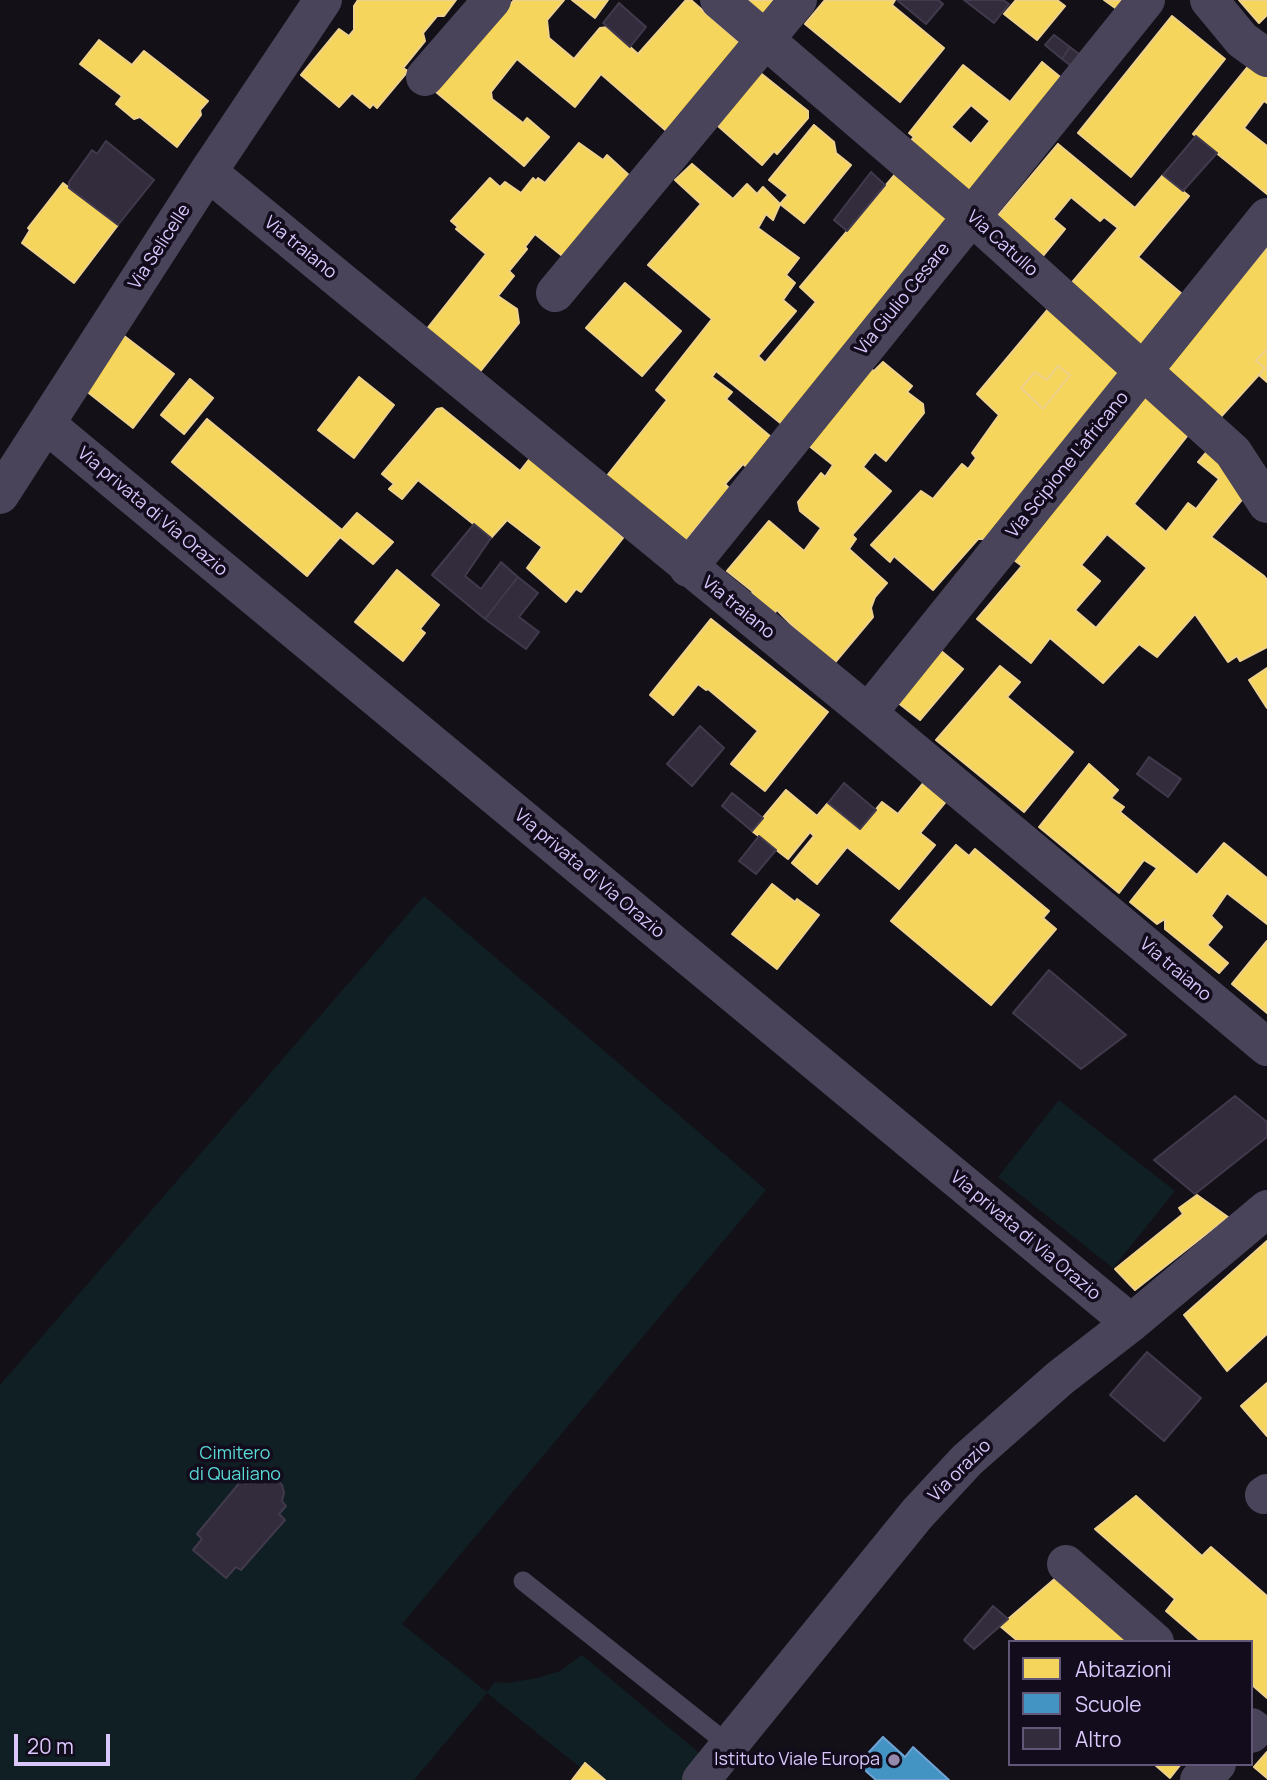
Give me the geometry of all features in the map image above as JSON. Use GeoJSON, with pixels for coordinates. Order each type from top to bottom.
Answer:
{"type":"FeatureCollection","features":[{"type":"Feature","properties":{"kind":"street","name":"Via Selicelle"},"geometry":{"type":"LineString","coordinates":[[0,495],[208,172],[323,0]]}},
{"type":"Feature","properties":{"kind":"street"},"geometry":{"type":"LineString","coordinates":[[425,77],[492,0]]}},
{"type":"Feature","properties":{"kind":"street","name":"Via Catullo"},"geometry":{"type":"LineString","coordinates":[[719,0],[970,215],[1233,452],[1267,504]]}},
{"type":"Feature","properties":{"kind":"street"},"geometry":{"type":"LineString","coordinates":[[555,293],[798,0]]}},
{"type":"Feature","properties":{"kind":"street","name":"Via Giulio Cesare"},"geometry":{"type":"LineString","coordinates":[[688,568],[1146,0]]}},
{"type":"Feature","properties":{"kind":"street"},"geometry":{"type":"LineString","coordinates":[[1209,0],[1242,40],[1267,58]]}},
{"type":"Feature","properties":{"kind":"street","name":"Via traiano"},"geometry":{"type":"LineString","coordinates":[[208,172],[868,713],[1267,1047]]}},
{"type":"Feature","properties":{"kind":"street","name":"Via Scipione L'africano"},"geometry":{"type":"LineString","coordinates":[[868,713],[1267,217]]}},
{"type":"Feature","properties":{"kind":"street","name":"Via privata di Via Orazio"},"geometry":{"type":"LineString","coordinates":[[46,424],[1131,1323]]}},
{"type":"Feature","properties":{"kind":"street","name":"Via orazio"},"geometry":{"type":"LineString","coordinates":[[701,1780],[917,1514],[967,1460],[1060,1378],[1131,1323],[1267,1209]]}},
{"type":"Feature","properties":{"kind":"street"},"geometry":{"type":"LineString","coordinates":[[1066,1563],[1153,1640]]}},
{"type":"Feature","properties":{"kind":"street"},"geometry":{"type":"LineString","coordinates":[[1199,1780],[1215,1766]]}},
{"type":"Feature","properties":{"kind":"lane"},"geometry":{"type":"LineString","coordinates":[[523,1581],[729,1745]]}},
{"type":"Feature","properties":{"kind":"green space","name":"Cimitero di Qualiano"},"geometry":{"type":"Polygon","coordinates":[[[424,896],[766,1190],[402,1624],[487,1692],[495,1682],[507,1683],[537,1678],[560,1671],[582,1655],[703,1756],[688,1778],[596,1780],[487,1693],[414,1780],[0,1780],[0,1385],[424,896]]]}},
{"type":"Feature","properties":{"kind":"green space"},"geometry":{"type":"Polygon","coordinates":[[[1059,1100],[1175,1191],[1113,1268],[998,1177],[1059,1100]]]}},
{"type":"Feature","properties":{"kind":"building: Abitazioni"},"geometry":{"type":"Polygon","coordinates":[[[358,0],[456,0],[444,16],[437,16],[423,33],[425,41],[403,68],[408,71],[377,108],[373,104],[370,108],[352,93],[339,107],[301,75],[339,29],[349,36],[354,30],[354,6],[358,0]]]}},
{"type":"Feature","properties":{"kind":"building: Abitazioni"},"geometry":{"type":"Polygon","coordinates":[[[514,0],[564,0],[547,20],[549,38],[574,59],[600,28],[608,27],[638,54],[686,0],[691,0],[742,45],[671,135],[601,74],[575,107],[517,59],[491,92],[492,99],[523,123],[527,118],[549,137],[524,166],[436,92],[514,0]]]}},
{"type":"Feature","properties":{"kind":"building: Abitazioni"},"geometry":{"type":"Polygon","coordinates":[[[572,0],[608,0],[595,18],[572,0]]]}},
{"type":"Feature","properties":{"kind":"building: Abitazioni"},"geometry":{"type":"Polygon","coordinates":[[[747,0],[784,0],[767,18],[747,0]]]}},
{"type":"Feature","properties":{"kind":"building: Abitazioni"},"geometry":{"type":"Polygon","coordinates":[[[825,0],[895,0],[892,5],[944,48],[900,102],[805,24],[825,0]]]}},
{"type":"Feature","properties":{"kind":"building: Abitazioni"},"geometry":{"type":"Polygon","coordinates":[[[1016,0],[1057,0],[1065,6],[1037,40],[1004,14],[1016,0]]]}},
{"type":"Feature","properties":{"kind":"building: Abitazioni"},"geometry":{"type":"Polygon","coordinates":[[[1104,0],[1126,0],[1118,10],[1104,0]]]}},
{"type":"Feature","properties":{"kind":"building: Abitazioni"},"geometry":{"type":"Polygon","coordinates":[[[1239,0],[1267,0],[1267,15],[1259,23],[1239,0]]]}},
{"type":"Feature","properties":{"kind":"building: Abitazioni"},"geometry":{"type":"Polygon","coordinates":[[[1172,16],[1225,59],[1131,177],[1078,133],[1172,16]]]}},
{"type":"Feature","properties":{"kind":"building: Abitazioni"},"geometry":{"type":"Polygon","coordinates":[[[99,40],[132,65],[144,51],[208,101],[177,147],[140,117],[134,119],[116,104],[122,96],[80,64],[99,40]]]}},
{"type":"Feature","properties":{"kind":"building: Abitazioni"},"geometry":{"type":"Polygon","coordinates":[[[1255,58],[1267,68],[1267,103],[1264,101],[1244,128],[1267,146],[1267,194],[1193,134],[1255,58]]]}},
{"type":"Feature","properties":{"kind":"building: Abitazioni"},"geometry":{"type":"Polygon","coordinates":[[[1042,62],[1065,81],[979,202],[907,145],[914,137],[909,133],[963,65],[1010,102],[1042,62]],[[971,105],[951,127],[971,144],[990,121],[971,105]]]}},
{"type":"Feature","properties":{"kind":"building: Abitazioni"},"geometry":{"type":"Polygon","coordinates":[[[758,71],[808,111],[808,118],[777,154],[774,151],[762,165],[718,126],[758,71]]]}},
{"type":"Feature","properties":{"kind":"building: Abitazioni"},"geometry":{"type":"Polygon","coordinates":[[[814,125],[834,142],[836,153],[851,165],[804,223],[780,204],[788,195],[769,180],[814,125]]]}},
{"type":"Feature","properties":{"kind":"building: Abitazioni"},"geometry":{"type":"Polygon","coordinates":[[[579,143],[603,160],[607,155],[631,177],[566,259],[535,234],[509,271],[514,276],[498,296],[517,309],[519,323],[479,373],[426,330],[486,254],[456,229],[458,227],[451,221],[490,178],[500,187],[505,182],[521,193],[533,178],[545,183],[579,143]]]}},
{"type":"Feature","properties":{"kind":"building: Abitazioni"},"geometry":{"type":"Polygon","coordinates":[[[1058,144],[1135,208],[1163,175],[1189,196],[1138,257],[1188,299],[1146,350],[1069,286],[1118,228],[1104,217],[1100,221],[1071,197],[1053,219],[1065,229],[1042,257],[996,218],[1058,144]]]}},
{"type":"Feature","properties":{"kind":"building: Abitazioni"},"geometry":{"type":"Polygon","coordinates":[[[692,164],[733,199],[747,184],[757,194],[763,187],[780,204],[773,220],[766,214],[758,228],[799,258],[786,275],[795,283],[783,300],[796,311],[758,356],[765,363],[816,302],[800,287],[897,172],[950,218],[789,430],[716,371],[712,377],[732,392],[726,399],[777,442],[751,471],[743,464],[725,484],[734,493],[718,512],[712,507],[685,542],[606,477],[667,400],[656,390],[712,319],[648,265],[701,204],[675,180],[692,164]]]}},
{"type":"Feature","properties":{"kind":"building: Abitazioni"},"geometry":{"type":"Polygon","coordinates":[[[63,183],[118,225],[74,283],[22,243],[30,230],[28,228],[63,183]]]}},
{"type":"Feature","properties":{"kind":"building: Abitazioni"},"geometry":{"type":"Polygon","coordinates":[[[1267,247],[1267,349],[1256,361],[1265,368],[1218,420],[1165,369],[1267,247]]]}},
{"type":"Feature","properties":{"kind":"building: Abitazioni"},"geometry":{"type":"Polygon","coordinates":[[[625,283],[681,331],[642,376],[586,328],[625,283]]]}},
{"type":"Feature","properties":{"kind":"building: Abitazioni"},"geometry":{"type":"Polygon","coordinates":[[[1049,308],[1123,371],[989,539],[978,539],[933,590],[894,556],[890,562],[871,545],[921,491],[933,499],[962,464],[968,469],[976,458],[972,453],[999,415],[977,394],[1049,308]],[[1058,366],[1047,380],[1035,372],[1021,388],[1043,409],[1070,375],[1058,366]]]}},
{"type":"Feature","properties":{"kind":"building: Abitazioni"},"geometry":{"type":"Polygon","coordinates":[[[119,332],[174,374],[133,428],[85,390],[119,332]]]}},
{"type":"Feature","properties":{"kind":"building: Abitazioni"},"geometry":{"type":"Polygon","coordinates":[[[1267,349],[1267,382],[1259,375],[1265,368],[1256,361],[1267,349]]]}},
{"type":"Feature","properties":{"kind":"building: Abitazioni"},"geometry":{"type":"Polygon","coordinates":[[[883,362],[912,386],[907,392],[923,404],[924,413],[886,461],[875,452],[863,467],[891,491],[852,535],[856,539],[849,549],[887,583],[875,597],[871,608],[873,617],[832,666],[777,610],[773,615],[753,596],[752,591],[727,571],[769,521],[804,551],[821,528],[800,511],[798,502],[821,473],[825,477],[833,465],[808,445],[870,369],[874,371],[883,362]]]}},
{"type":"Feature","properties":{"kind":"building: Abitazioni"},"geometry":{"type":"Polygon","coordinates":[[[1058,366],[1070,375],[1043,409],[1021,388],[1035,372],[1047,380],[1058,366]]]}},
{"type":"Feature","properties":{"kind":"building: Abitazioni"},"geometry":{"type":"Polygon","coordinates":[[[359,377],[394,405],[354,458],[318,430],[359,377]]]}},
{"type":"Feature","properties":{"kind":"building: Abitazioni"},"geometry":{"type":"Polygon","coordinates":[[[190,379],[213,398],[184,434],[161,415],[190,379]]]}},
{"type":"Feature","properties":{"kind":"building: Abitazioni"},"geometry":{"type":"Polygon","coordinates":[[[1148,383],[1195,426],[1134,504],[1166,532],[1188,503],[1196,509],[1219,479],[1198,462],[1210,448],[1250,490],[1211,537],[1267,580],[1267,647],[1240,661],[1237,656],[1228,662],[1195,614],[1157,657],[1139,644],[1103,683],[1050,638],[1031,663],[977,619],[1022,566],[1010,557],[1148,383]],[[1107,534],[1081,565],[1100,581],[1075,610],[1096,628],[1147,568],[1107,534]]]}},
{"type":"Feature","properties":{"kind":"building: Abitazioni"},"geometry":{"type":"Polygon","coordinates":[[[442,408],[520,471],[531,457],[623,538],[581,592],[576,589],[566,602],[527,568],[542,547],[507,520],[491,538],[418,480],[402,499],[389,489],[394,484],[382,474],[437,409],[442,408]]]}},
{"type":"Feature","properties":{"kind":"building: Abitazioni"},"geometry":{"type":"Polygon","coordinates":[[[207,419],[342,530],[357,513],[393,542],[373,564],[340,537],[307,576],[172,462],[207,419]]]}},
{"type":"Feature","properties":{"kind":"building: Abitazioni"},"geometry":{"type":"Polygon","coordinates":[[[397,570],[439,605],[420,629],[425,633],[403,661],[355,622],[397,570]]]}},
{"type":"Feature","properties":{"kind":"building: Abitazioni"},"geometry":{"type":"Polygon","coordinates":[[[711,619],[828,712],[765,791],[731,764],[758,731],[708,689],[698,684],[673,715],[650,695],[711,619]]]}},
{"type":"Feature","properties":{"kind":"building: Abitazioni"},"geometry":{"type":"Polygon","coordinates":[[[940,650],[963,669],[920,720],[897,702],[940,650]]]}},
{"type":"Feature","properties":{"kind":"building: Abitazioni"},"geometry":{"type":"Polygon","coordinates":[[[1000,666],[1020,682],[1007,697],[1073,752],[1024,812],[936,740],[1000,666]]]}},
{"type":"Feature","properties":{"kind":"building: Abitazioni"},"geometry":{"type":"Polygon","coordinates":[[[1267,668],[1267,708],[1249,680],[1267,668]]]}},
{"type":"Feature","properties":{"kind":"building: Abitazioni"},"geometry":{"type":"Polygon","coordinates":[[[1089,764],[1118,790],[1111,798],[1124,807],[1120,812],[1197,875],[1224,843],[1267,878],[1267,924],[1227,893],[1211,916],[1222,927],[1207,945],[1228,963],[1219,973],[1165,929],[1165,919],[1157,924],[1130,902],[1157,868],[1144,860],[1119,893],[1039,827],[1089,764]]]}},
{"type":"Feature","properties":{"kind":"building: Abitazioni"},"geometry":{"type":"Polygon","coordinates":[[[925,781],[948,799],[920,833],[935,845],[899,889],[847,847],[817,884],[792,863],[814,836],[810,832],[788,859],[752,831],[786,790],[817,816],[828,803],[860,829],[882,802],[898,814],[925,781]]]}},
{"type":"Feature","properties":{"kind":"building: Abitazioni"},"geometry":{"type":"Polygon","coordinates":[[[956,845],[969,856],[975,849],[1049,911],[1043,918],[1056,929],[991,1005],[891,921],[956,845]]]}},
{"type":"Feature","properties":{"kind":"building: Abitazioni"},"geometry":{"type":"Polygon","coordinates":[[[772,884],[795,902],[797,899],[819,915],[777,969],[732,934],[772,884]]]}},
{"type":"Feature","properties":{"kind":"building: Abitazioni"},"geometry":{"type":"Polygon","coordinates":[[[1267,941],[1267,1013],[1232,984],[1267,941]]]}},
{"type":"Feature","properties":{"kind":"building: Abitazioni"},"geometry":{"type":"Polygon","coordinates":[[[1197,1195],[1228,1217],[1135,1290],[1115,1269],[1183,1214],[1179,1208],[1197,1195]]]}},
{"type":"Feature","properties":{"kind":"building: Abitazioni"},"geometry":{"type":"Polygon","coordinates":[[[1267,1241],[1267,1334],[1227,1371],[1184,1315],[1267,1241]]]}},
{"type":"Feature","properties":{"kind":"building: Abitazioni"},"geometry":{"type":"Polygon","coordinates":[[[1267,1383],[1267,1436],[1241,1406],[1267,1383]]]}},
{"type":"Feature","properties":{"kind":"building: Abitazioni"},"geometry":{"type":"Polygon","coordinates":[[[1136,1496],[1202,1556],[1211,1547],[1267,1596],[1267,1698],[1253,1686],[1253,1640],[1200,1640],[1166,1611],[1175,1599],[1095,1529],[1136,1496]]]}},
{"type":"Feature","properties":{"kind":"building: Abitazioni"},"geometry":{"type":"Polygon","coordinates":[[[1058,1576],[1126,1640],[1017,1640],[1000,1626],[1058,1576]]]}},
{"type":"Feature","properties":{"kind":"building: Abitazioni"},"geometry":{"type":"Polygon","coordinates":[[[1267,1752],[1267,1778],[1254,1767],[1267,1752]]]}},
{"type":"Feature","properties":{"kind":"building: Abitazioni"},"geometry":{"type":"Polygon","coordinates":[[[585,1763],[605,1780],[572,1780],[585,1763]]]}},
{"type":"Feature","properties":{"kind":"building: Abitazioni"},"geometry":{"type":"Polygon","coordinates":[[[1156,1766],[1179,1766],[1170,1778],[1156,1766]]]}},
{"type":"Feature","properties":{"kind":"building: Scuole","name":"Istituto Viale Europa"},"geometry":{"type":"Polygon","coordinates":[[[883,1737],[905,1757],[913,1747],[949,1780],[876,1780],[858,1764],[883,1737]]]}},
{"type":"Feature","properties":{"kind":"building: Altro"},"geometry":{"type":"Polygon","coordinates":[[[897,0],[938,0],[943,4],[926,24],[897,0]]]}},
{"type":"Feature","properties":{"kind":"building: Altro"},"geometry":{"type":"Polygon","coordinates":[[[964,0],[1003,0],[1009,4],[994,23],[964,0]]]}},
{"type":"Feature","properties":{"kind":"building: Altro"},"geometry":{"type":"Polygon","coordinates":[[[619,3],[646,27],[630,47],[603,23],[619,3]]]}},
{"type":"Feature","properties":{"kind":"building: Altro"},"geometry":{"type":"Polygon","coordinates":[[[1054,35],[1070,47],[1062,59],[1045,45],[1054,35]]]}},
{"type":"Feature","properties":{"kind":"building: Altro"},"geometry":{"type":"Polygon","coordinates":[[[1070,47],[1084,58],[1075,69],[1062,59],[1070,47]]]}},
{"type":"Feature","properties":{"kind":"building: Altro"},"geometry":{"type":"Polygon","coordinates":[[[1196,136],[1217,153],[1183,191],[1163,175],[1196,136]]]}},
{"type":"Feature","properties":{"kind":"building: Altro"},"geometry":{"type":"Polygon","coordinates":[[[106,141],[154,180],[118,225],[69,188],[69,182],[92,150],[97,154],[106,141]]]}},
{"type":"Feature","properties":{"kind":"building: Altro"},"geometry":{"type":"Polygon","coordinates":[[[871,172],[885,185],[847,231],[834,220],[871,172]]]}},
{"type":"Feature","properties":{"kind":"building: Altro"},"geometry":{"type":"Polygon","coordinates":[[[474,524],[491,538],[465,576],[481,589],[501,562],[518,577],[485,619],[432,575],[474,524]]]}},
{"type":"Feature","properties":{"kind":"building: Altro"},"geometry":{"type":"Polygon","coordinates":[[[518,577],[538,593],[519,617],[539,632],[526,649],[485,619],[518,577]]]}},
{"type":"Feature","properties":{"kind":"building: Altro"},"geometry":{"type":"Polygon","coordinates":[[[700,726],[724,748],[692,786],[667,764],[700,726]]]}},
{"type":"Feature","properties":{"kind":"building: Altro"},"geometry":{"type":"Polygon","coordinates":[[[1149,757],[1181,779],[1168,797],[1137,774],[1149,757]]]}},
{"type":"Feature","properties":{"kind":"building: Altro"},"geometry":{"type":"Polygon","coordinates":[[[844,783],[876,810],[860,829],[828,803],[844,783]]]}},
{"type":"Feature","properties":{"kind":"building: Altro"},"geometry":{"type":"Polygon","coordinates":[[[732,793],[763,818],[752,831],[722,806],[732,793]]]}},
{"type":"Feature","properties":{"kind":"building: Altro"},"geometry":{"type":"Polygon","coordinates":[[[759,836],[776,850],[756,874],[739,861],[759,836]]]}},
{"type":"Feature","properties":{"kind":"building: Altro"},"geometry":{"type":"Polygon","coordinates":[[[1049,970],[1126,1035],[1081,1069],[1013,1013],[1049,970]]]}},
{"type":"Feature","properties":{"kind":"building: Altro"},"geometry":{"type":"Polygon","coordinates":[[[1235,1096],[1267,1122],[1267,1137],[1195,1194],[1154,1160],[1235,1096]]]}},
{"type":"Feature","properties":{"kind":"building: Altro"},"geometry":{"type":"Polygon","coordinates":[[[1147,1352],[1201,1398],[1164,1441],[1110,1395],[1147,1352]]]}},
{"type":"Feature","properties":{"kind":"building: Altro"},"geometry":{"type":"Polygon","coordinates":[[[253,1476],[258,1480],[273,1476],[282,1485],[282,1501],[286,1506],[279,1514],[285,1520],[241,1570],[236,1567],[226,1578],[193,1550],[202,1539],[197,1534],[241,1481],[246,1484],[253,1476]]]}},
{"type":"Feature","properties":{"kind":"building: Altro"},"geometry":{"type":"Polygon","coordinates":[[[993,1606],[1008,1619],[974,1649],[964,1640],[993,1606]]]}},
{"type":"Feature","properties":{"kind":"place","name":"Istituto Viale Europa"},"geometry":{"type":"Point","coordinates":[894,1760]}}]}
